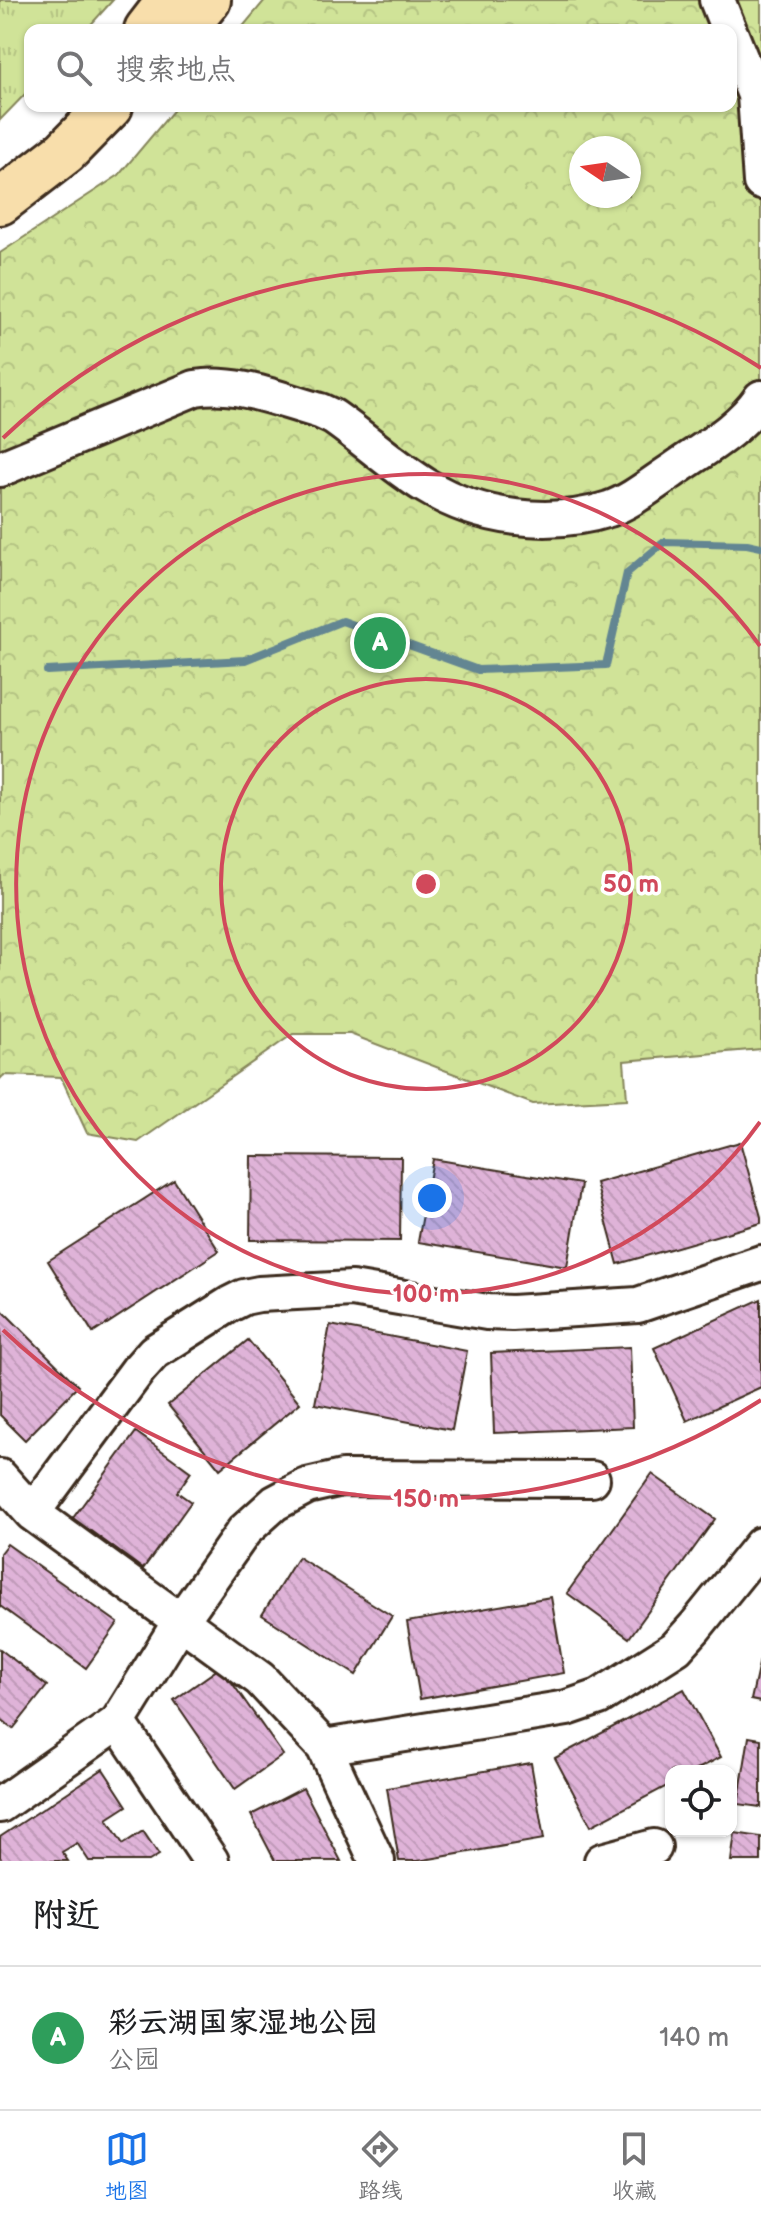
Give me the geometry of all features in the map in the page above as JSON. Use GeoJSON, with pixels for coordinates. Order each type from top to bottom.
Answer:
{"type":"FeatureCollection","features":[{"type":"Feature","properties":{"kind":"main road"},"geometry":{"type":"LineString","coordinates":[[152,24],[170,0]]}},
{"type":"Feature","properties":{"kind":"main road"},"geometry":{"type":"LineString","coordinates":[[188,24],[208,0]]}},
{"type":"Feature","properties":{"kind":"main road"},"geometry":{"type":"LineString","coordinates":[[0,170],[67,112]]}},
{"type":"Feature","properties":{"kind":"main road"},"geometry":{"type":"LineString","coordinates":[[0,202],[65,152],[104,112]]}},
{"type":"Feature","properties":{"kind":"lane"},"geometry":{"type":"LineString","coordinates":[[717,0],[726,24]]}},
{"type":"Feature","properties":{"kind":"lane"},"geometry":{"type":"LineString","coordinates":[[737,50],[755,95],[761,182]]}},
{"type":"Feature","properties":{"kind":"lane"},"geometry":{"type":"LineString","coordinates":[[0,469],[181,392],[211,385],[231,386],[333,417],[409,474],[451,499],[498,514],[523,518],[568,518],[611,508],[633,498],[740,423],[761,398]]}},
{"type":"Feature","properties":{"kind":"lane"},"geometry":{"type":"LineString","coordinates":[[32,1513],[154,1352],[244,1297],[352,1289],[487,1312],[638,1305],[761,1263]]}},
{"type":"Feature","properties":{"kind":"lane"},"geometry":{"type":"LineString","coordinates":[[0,1477],[32,1513],[260,1679],[324,1747],[377,1861]]}},
{"type":"Feature","properties":{"kind":"lane"},"geometry":{"type":"LineString","coordinates":[[0,1805],[118,1722],[180,1622],[244,1531],[275,1503],[307,1486],[342,1478],[592,1479]]}},
{"type":"Feature","properties":{"kind":"lane"},"geometry":{"type":"LineString","coordinates":[[324,1747],[567,1708],[599,1697],[676,1648],[761,1545]]}},
{"type":"Feature","properties":{"kind":"lane"},"geometry":{"type":"LineString","coordinates":[[118,1722],[211,1861]]}},
{"type":"Feature","properties":{"kind":"lane"},"geometry":{"type":"LineString","coordinates":[[602,1861],[654,1847]]}},
{"type":"Feature","properties":{"kind":"green space"},"geometry":{"type":"Polygon","coordinates":[[[0,0],[113,0],[91,24],[24,24],[24,95],[0,120],[0,0]]]}},
{"type":"Feature","properties":{"kind":"green space"},"geometry":{"type":"Polygon","coordinates":[[[265,0],[761,0],[761,1049],[624,1061],[627,1099],[533,1104],[350,1034],[293,1034],[138,1142],[87,1133],[61,1077],[4,1075],[0,1079],[0,253],[119,175],[172,112],[737,112],[737,24],[245,24],[265,0]]]}},
{"type":"Feature","properties":{"kind":"building"},"geometry":{"type":"Polygon","coordinates":[[[740,1142],[761,1223],[618,1264],[596,1183],[740,1142]]]}},
{"type":"Feature","properties":{"kind":"building"},"geometry":{"type":"Polygon","coordinates":[[[251,1156],[401,1157],[400,1241],[250,1240],[251,1156]]]}},
{"type":"Feature","properties":{"kind":"building"},"geometry":{"type":"Polygon","coordinates":[[[433,1159],[581,1184],[567,1267],[418,1242],[433,1159]]]}},
{"type":"Feature","properties":{"kind":"building"},"geometry":{"type":"Polygon","coordinates":[[[174,1180],[219,1251],[93,1333],[48,1261],[174,1180]]]}},
{"type":"Feature","properties":{"kind":"building"},"geometry":{"type":"Polygon","coordinates":[[[761,1299],[761,1387],[687,1421],[654,1348],[761,1299]]]}},
{"type":"Feature","properties":{"kind":"building"},"geometry":{"type":"Polygon","coordinates":[[[1,1309],[78,1386],[25,1440],[0,1415],[1,1309]]]}},
{"type":"Feature","properties":{"kind":"building"},"geometry":{"type":"Polygon","coordinates":[[[330,1325],[467,1351],[452,1430],[315,1404],[330,1325]]]}},
{"type":"Feature","properties":{"kind":"building"},"geometry":{"type":"Polygon","coordinates":[[[248,1340],[300,1403],[220,1469],[168,1405],[248,1340]]]}},
{"type":"Feature","properties":{"kind":"building"},"geometry":{"type":"Polygon","coordinates":[[[630,1347],[633,1427],[494,1433],[491,1353],[630,1347]]]}},
{"type":"Feature","properties":{"kind":"building"},"geometry":{"type":"Polygon","coordinates":[[[136,1432],[191,1472],[177,1492],[191,1502],[143,1569],[73,1518],[136,1432]]]}},
{"type":"Feature","properties":{"kind":"building"},"geometry":{"type":"Polygon","coordinates":[[[652,1474],[715,1519],[629,1638],[567,1593],[652,1474]]]}},
{"type":"Feature","properties":{"kind":"building"},"geometry":{"type":"Polygon","coordinates":[[[7,1544],[118,1623],[86,1668],[0,1606],[0,1553],[7,1544]]]}},
{"type":"Feature","properties":{"kind":"building"},"geometry":{"type":"Polygon","coordinates":[[[298,1557],[392,1616],[356,1675],[262,1615],[298,1557]]]}},
{"type":"Feature","properties":{"kind":"building"},"geometry":{"type":"Polygon","coordinates":[[[551,1597],[564,1673],[420,1699],[407,1622],[551,1597]]]}},
{"type":"Feature","properties":{"kind":"building"},"geometry":{"type":"Polygon","coordinates":[[[0,1649],[47,1686],[13,1729],[0,1718],[0,1649]]]}},
{"type":"Feature","properties":{"kind":"building"},"geometry":{"type":"Polygon","coordinates":[[[761,1655],[761,1702],[751,1700],[761,1655]]]}},
{"type":"Feature","properties":{"kind":"building"},"geometry":{"type":"Polygon","coordinates":[[[221,1667],[283,1755],[235,1789],[174,1700],[221,1667]]]}},
{"type":"Feature","properties":{"kind":"building"},"geometry":{"type":"Polygon","coordinates":[[[684,1689],[721,1757],[706,1765],[665,1765],[665,1787],[591,1826],[555,1758],[684,1689]]]}},
{"type":"Feature","properties":{"kind":"building"},"geometry":{"type":"Polygon","coordinates":[[[749,1737],[761,1739],[761,1807],[738,1804],[749,1737]]]}},
{"type":"Feature","properties":{"kind":"building"},"geometry":{"type":"Polygon","coordinates":[[[531,1763],[544,1839],[418,1861],[399,1861],[387,1788],[531,1763]]]}},
{"type":"Feature","properties":{"kind":"building"},"geometry":{"type":"Polygon","coordinates":[[[103,1769],[127,1806],[107,1819],[123,1844],[143,1831],[159,1855],[149,1861],[89,1861],[77,1843],[62,1852],[68,1861],[3,1861],[0,1857],[0,1837],[103,1769]]]}},
{"type":"Feature","properties":{"kind":"building"},"geometry":{"type":"Polygon","coordinates":[[[303,1788],[341,1861],[275,1861],[251,1815],[303,1788]]]}},
{"type":"Feature","properties":{"kind":"building"},"geometry":{"type":"Polygon","coordinates":[[[737,1833],[761,1837],[761,1861],[731,1861],[737,1833]]]}},
{"type":"Feature","properties":{"kind":"waterway"},"geometry":{"type":"LineString","coordinates":[[47,671],[245,660],[342,621],[478,670],[606,665],[627,573],[664,542],[761,547]]}},
{"type":"Feature","properties":{"kind":"place","name":"彩云湖国家湿地公园"},"geometry":{"type":"Point","coordinates":[380,643]}}]}
